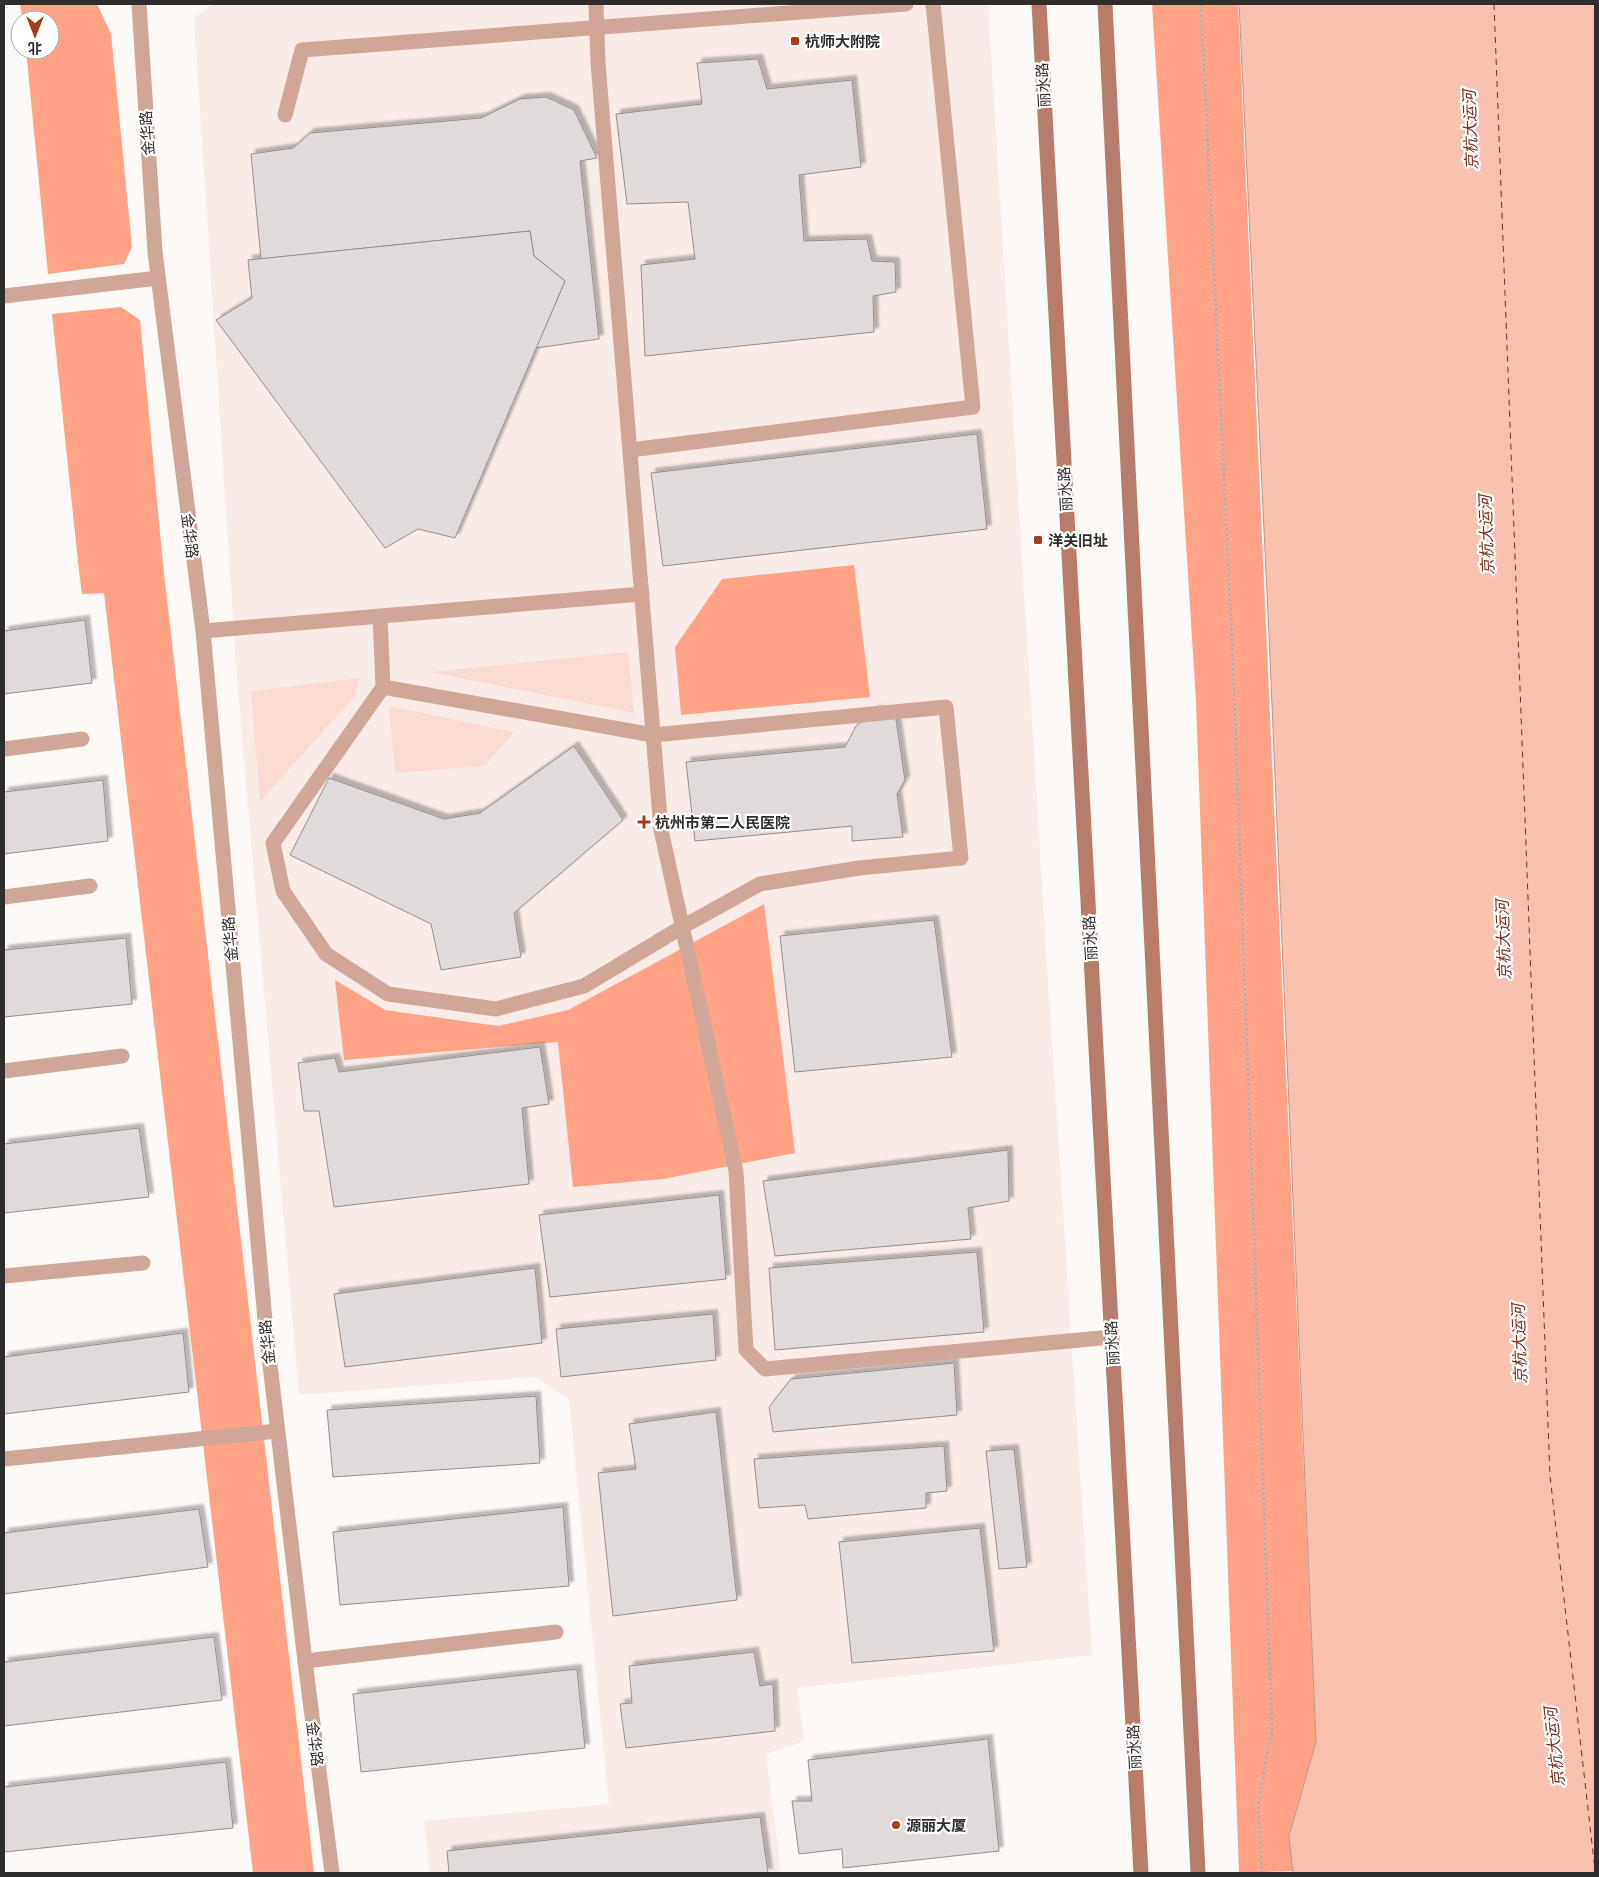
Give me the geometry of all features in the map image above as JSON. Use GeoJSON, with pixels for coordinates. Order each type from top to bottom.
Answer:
{"type":"FeatureCollection","features":[{"type":"Feature","properties":{"kind":"main road","name":"丽水路"},"geometry":{"type":"LineString","coordinates":[[1039,4],[1141,1873]]}},
{"type":"Feature","properties":{"kind":"main road"},"geometry":{"type":"LineString","coordinates":[[1105,4],[1198,1873]]}},
{"type":"Feature","properties":{"kind":"street","name":"金华路"},"geometry":{"type":"LineString","coordinates":[[139,4],[155,252],[203,631],[265,1321],[332,1873]]}},
{"type":"Feature","properties":{"kind":"street"},"geometry":{"type":"LineString","coordinates":[[596,4],[598,63],[661,830],[736,1171],[746,1350],[765,1369],[1112,1337]]}},
{"type":"Feature","properties":{"kind":"street"},"geometry":{"type":"LineString","coordinates":[[285,114],[302,50],[906,4]]}},
{"type":"Feature","properties":{"kind":"street"},"geometry":{"type":"LineString","coordinates":[[630,450],[973,407],[933,4]]}},
{"type":"Feature","properties":{"kind":"street"},"geometry":{"type":"LineString","coordinates":[[4,296],[158,278]]}},
{"type":"Feature","properties":{"kind":"street"},"geometry":{"type":"LineString","coordinates":[[203,631],[642,594]]}},
{"type":"Feature","properties":{"kind":"street"},"geometry":{"type":"LineString","coordinates":[[380,616],[383,687],[273,843],[283,891],[326,954],[388,994],[496,1009],[584,986],[682,927],[760,884],[860,868],[961,858],[946,707],[653,735],[383,687]]}},
{"type":"Feature","properties":{"kind":"street"},"geometry":{"type":"LineString","coordinates":[[4,749],[82,739]]}},
{"type":"Feature","properties":{"kind":"street"},"geometry":{"type":"LineString","coordinates":[[4,897],[90,886]]}},
{"type":"Feature","properties":{"kind":"street"},"geometry":{"type":"LineString","coordinates":[[4,1071],[122,1056]]}},
{"type":"Feature","properties":{"kind":"street"},"geometry":{"type":"LineString","coordinates":[[4,1276],[143,1262]]}},
{"type":"Feature","properties":{"kind":"street"},"geometry":{"type":"LineString","coordinates":[[4,1459],[277,1431]]}},
{"type":"Feature","properties":{"kind":"street"},"geometry":{"type":"LineString","coordinates":[[305,1661],[556,1632]]}},
{"type":"Feature","properties":{"kind":"path"},"geometry":{"type":"LineString","coordinates":[[1201,4],[1233,661],[1272,1729],[1258,1806],[1262,1873]]}},
{"type":"Feature","properties":{"kind":"shaded area"},"geometry":{"type":"Polygon","coordinates":[[[20,4],[97,4],[111,34],[132,247],[124,264],[48,274],[27,60],[60,60],[60,10],[21,10],[20,4]]]}},
{"type":"Feature","properties":{"kind":"shaded area","name":"杭州市第二人民医院"},"geometry":{"type":"Polygon","coordinates":[[[213,4],[988,4],[1047,966],[1092,1655],[797,1688],[804,1741],[766,1754],[781,1873],[430,1873],[424,1821],[609,1804],[569,1399],[535,1377],[299,1395],[237,679],[194,18],[213,4]]]}},
{"type":"Feature","properties":{"kind":"shaded area"},"geometry":{"type":"Polygon","coordinates":[[[1152,4],[1238,4],[1316,1742],[1289,1836],[1293,1871],[1239,1873],[1196,702],[1152,4]]]}},
{"type":"Feature","properties":{"kind":"shaded area"},"geometry":{"type":"Polygon","coordinates":[[[121,307],[140,320],[163,565],[314,1873],[253,1873],[104,593],[82,594],[79,571],[52,314],[121,307]]]}},
{"type":"Feature","properties":{"kind":"shaded area"},"geometry":{"type":"Polygon","coordinates":[[[854,565],[870,697],[681,715],[675,647],[722,579],[854,565]]]}},
{"type":"Feature","properties":{"kind":"shaded area"},"geometry":{"type":"Polygon","coordinates":[[[628,652],[634,713],[431,672],[628,652]]]}},
{"type":"Feature","properties":{"kind":"shaded area"},"geometry":{"type":"Polygon","coordinates":[[[360,678],[355,696],[260,802],[251,691],[360,678]]]}},
{"type":"Feature","properties":{"kind":"shaded area"},"geometry":{"type":"Polygon","coordinates":[[[389,706],[514,732],[485,766],[395,773],[389,706]]]}},
{"type":"Feature","properties":{"kind":"shaded area"},"geometry":{"type":"Polygon","coordinates":[[[764,904],[795,1153],[663,1179],[573,1187],[558,1042],[344,1060],[335,980],[385,1010],[498,1026],[568,1010],[764,904]]]}},
{"type":"Feature","properties":{"kind":"water","name":"京杭大运河"},"geometry":{"type":"Polygon","coordinates":[[[1239,4],[1595,4],[1595,1873],[1293,1873],[1289,1836],[1316,1742],[1269,634],[1239,4]]]}},
{"type":"Feature","properties":{"kind":"building"},"geometry":{"type":"Polygon","coordinates":[[[758,59],[767,89],[852,80],[861,167],[799,175],[804,241],[867,239],[872,261],[895,262],[896,292],[873,296],[874,332],[645,356],[641,265],[695,259],[688,202],[627,204],[616,114],[702,104],[697,63],[758,59]]]}},
{"type":"Feature","properties":{"kind":"building"},"geometry":{"type":"Polygon","coordinates":[[[546,97],[574,110],[597,158],[580,161],[599,339],[536,348],[565,281],[534,256],[530,231],[261,259],[251,154],[293,148],[310,133],[481,118],[520,99],[546,97]]]}},
{"type":"Feature","properties":{"kind":"building"},"geometry":{"type":"Polygon","coordinates":[[[530,231],[534,256],[565,281],[455,538],[418,529],[385,548],[216,320],[252,298],[248,260],[530,231]]]}},
{"type":"Feature","properties":{"kind":"building"},"geometry":{"type":"Polygon","coordinates":[[[977,434],[987,529],[663,566],[651,473],[977,434]]]}},
{"type":"Feature","properties":{"kind":"building"},"geometry":{"type":"Polygon","coordinates":[[[85,620],[92,683],[4,694],[4,631],[85,620]]]}},
{"type":"Feature","properties":{"kind":"building"},"geometry":{"type":"Polygon","coordinates":[[[874,710],[895,713],[905,780],[897,794],[903,837],[852,841],[852,826],[695,841],[686,762],[845,747],[856,726],[874,710]]]}},
{"type":"Feature","properties":{"kind":"building"},"geometry":{"type":"Polygon","coordinates":[[[574,746],[623,820],[514,913],[521,957],[441,970],[431,924],[290,855],[329,778],[444,819],[480,813],[574,746]]]}},
{"type":"Feature","properties":{"kind":"building"},"geometry":{"type":"Polygon","coordinates":[[[103,780],[108,841],[4,854],[4,792],[103,780]]]}},
{"type":"Feature","properties":{"kind":"building"},"geometry":{"type":"Polygon","coordinates":[[[934,920],[952,1057],[795,1072],[780,936],[934,920]]]}},
{"type":"Feature","properties":{"kind":"building"},"geometry":{"type":"Polygon","coordinates":[[[126,938],[132,1004],[4,1017],[4,950],[126,938]]]}},
{"type":"Feature","properties":{"kind":"building"},"geometry":{"type":"Polygon","coordinates":[[[540,1047],[549,1104],[522,1108],[529,1184],[334,1207],[319,1111],[304,1111],[298,1063],[335,1058],[339,1072],[540,1047]]]}},
{"type":"Feature","properties":{"kind":"building"},"geometry":{"type":"Polygon","coordinates":[[[139,1128],[149,1197],[4,1213],[4,1144],[139,1128]]]}},
{"type":"Feature","properties":{"kind":"building"},"geometry":{"type":"Polygon","coordinates":[[[1008,1150],[1009,1201],[968,1208],[971,1239],[775,1256],[763,1181],[1008,1150]]]}},
{"type":"Feature","properties":{"kind":"building"},"geometry":{"type":"Polygon","coordinates":[[[719,1195],[726,1279],[550,1297],[539,1215],[719,1195]]]}},
{"type":"Feature","properties":{"kind":"building"},"geometry":{"type":"Polygon","coordinates":[[[977,1252],[984,1332],[775,1350],[769,1268],[977,1252]]]}},
{"type":"Feature","properties":{"kind":"building"},"geometry":{"type":"Polygon","coordinates":[[[535,1268],[542,1343],[345,1367],[334,1294],[535,1268]]]}},
{"type":"Feature","properties":{"kind":"building"},"geometry":{"type":"Polygon","coordinates":[[[713,1314],[716,1360],[561,1377],[556,1329],[713,1314]]]}},
{"type":"Feature","properties":{"kind":"building"},"geometry":{"type":"Polygon","coordinates":[[[183,1333],[189,1392],[4,1414],[4,1357],[183,1333]]]}},
{"type":"Feature","properties":{"kind":"building"},"geometry":{"type":"Polygon","coordinates":[[[954,1363],[957,1415],[773,1432],[769,1407],[791,1379],[954,1363]]]}},
{"type":"Feature","properties":{"kind":"building"},"geometry":{"type":"Polygon","coordinates":[[[536,1396],[540,1463],[333,1477],[327,1410],[536,1396]]]}},
{"type":"Feature","properties":{"kind":"building"},"geometry":{"type":"Polygon","coordinates":[[[716,1412],[737,1600],[613,1616],[598,1473],[636,1469],[629,1424],[716,1412]]]}},
{"type":"Feature","properties":{"kind":"building"},"geometry":{"type":"Polygon","coordinates":[[[944,1446],[947,1491],[926,1493],[926,1508],[808,1519],[805,1505],[759,1508],[754,1459],[944,1446]]]}},
{"type":"Feature","properties":{"kind":"building"},"geometry":{"type":"Polygon","coordinates":[[[1014,1449],[1027,1567],[999,1569],[986,1451],[1014,1449]]]}},
{"type":"Feature","properties":{"kind":"building"},"geometry":{"type":"Polygon","coordinates":[[[563,1507],[569,1586],[340,1605],[333,1532],[563,1507]]]}},
{"type":"Feature","properties":{"kind":"building"},"geometry":{"type":"Polygon","coordinates":[[[199,1509],[208,1567],[4,1594],[4,1533],[199,1509]]]}},
{"type":"Feature","properties":{"kind":"building"},"geometry":{"type":"Polygon","coordinates":[[[980,1528],[994,1651],[852,1663],[839,1542],[980,1528]]]}},
{"type":"Feature","properties":{"kind":"building"},"geometry":{"type":"Polygon","coordinates":[[[214,1637],[222,1700],[4,1726],[4,1662],[214,1637]]]}},
{"type":"Feature","properties":{"kind":"building"},"geometry":{"type":"Polygon","coordinates":[[[754,1652],[760,1686],[773,1684],[775,1731],[626,1748],[620,1704],[632,1703],[629,1666],[754,1652]]]}},
{"type":"Feature","properties":{"kind":"building"},"geometry":{"type":"Polygon","coordinates":[[[577,1669],[585,1748],[361,1772],[353,1694],[577,1669]]]}},
{"type":"Feature","properties":{"kind":"building","name":"源丽大厦"},"geometry":{"type":"Polygon","coordinates":[[[988,1739],[999,1851],[843,1868],[842,1849],[799,1854],[792,1801],[812,1801],[808,1760],[988,1739]]]}},
{"type":"Feature","properties":{"kind":"building"},"geometry":{"type":"Polygon","coordinates":[[[226,1762],[233,1828],[4,1852],[4,1787],[226,1762]]]}},
{"type":"Feature","properties":{"kind":"building"},"geometry":{"type":"Polygon","coordinates":[[[760,1817],[768,1873],[449,1873],[447,1851],[760,1817]]]}},
{"type":"Feature","properties":{"kind":"ferry route"},"geometry":{"type":"LineString","coordinates":[[1494,4],[1550,1476],[1595,1870]]}},
{"type":"Feature","properties":{"kind":"place","name":"杭师大附院"},"geometry":{"type":"Point","coordinates":[795,41]}},
{"type":"Feature","properties":{"kind":"place","name":"洋关旧址"},"geometry":{"type":"Point","coordinates":[1038,540]}},
{"type":"Feature","properties":{"kind":"place","name":"杭州市第二人民医院"},"geometry":{"type":"Point","coordinates":[644,822]}},
{"type":"Feature","properties":{"kind":"place","name":"源丽大厦"},"geometry":{"type":"Point","coordinates":[896,1825]}}]}
